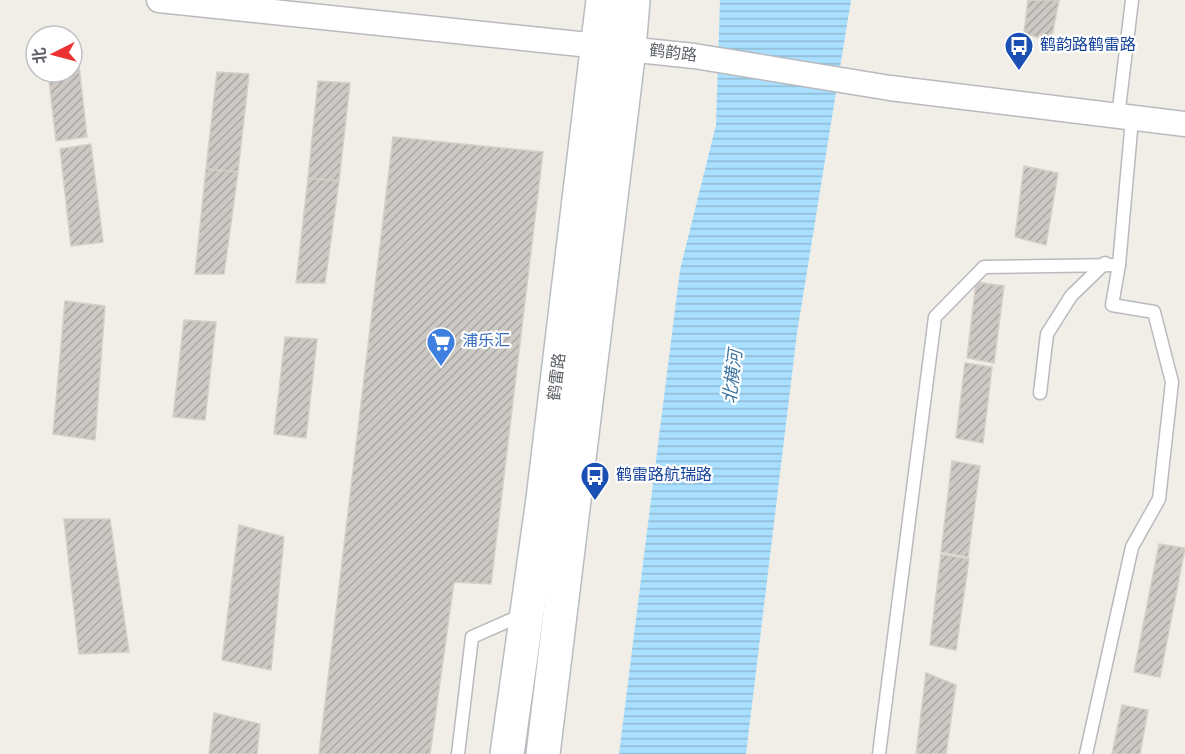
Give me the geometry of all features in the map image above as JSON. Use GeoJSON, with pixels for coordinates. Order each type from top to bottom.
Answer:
{"type":"FeatureCollection","features":[{"type":"Feature","properties":{"kind":"street","name":"鹤韵路"},"geometry":{"type":"LineString","coordinates":[[159,0],[318,9],[694,56],[890,88],[1185,124]]}},
{"type":"Feature","properties":{"kind":"street","name":"鹤雷路"},"geometry":{"type":"LineString","coordinates":[[603,0],[614,47]]}},
{"type":"Feature","properties":{"kind":"street","name":"鹤雷路"},"geometry":{"type":"LineString","coordinates":[[507,754],[543,499],[614,47],[633,0]]}},
{"type":"Feature","properties":{"kind":"street"},"geometry":{"type":"LineString","coordinates":[[543,754],[614,47]]}},
{"type":"Feature","properties":{"kind":"lane"},"geometry":{"type":"LineString","coordinates":[[1086,754],[1132,547],[1159,499],[1172,382],[1154,312],[1112,305],[1119,265],[1132,0]]}},
{"type":"Feature","properties":{"kind":"lane"},"geometry":{"type":"LineString","coordinates":[[1040,393],[1047,334],[1071,296],[1105,264]]}},
{"type":"Feature","properties":{"kind":"lane"},"geometry":{"type":"LineString","coordinates":[[879,754],[935,317],[984,267],[1119,265]]}},
{"type":"Feature","properties":{"kind":"lane"},"geometry":{"type":"LineString","coordinates":[[458,754],[472,637],[526,614]]}},
{"type":"Feature","properties":{"kind":"water","name":"北横河"},"geometry":{"type":"Polygon","coordinates":[[[720,0],[851,0],[797,333],[746,754],[619,754],[680,270],[716,125],[720,0]]]}},
{"type":"Feature","properties":{"kind":"building"},"geometry":{"type":"Polygon","coordinates":[[[1028,0],[1059,0],[1051,42],[1024,33],[1028,0]]]}},
{"type":"Feature","properties":{"kind":"building"},"geometry":{"type":"Polygon","coordinates":[[[217,72],[249,74],[238,172],[206,169],[217,72]]]}},
{"type":"Feature","properties":{"kind":"building"},"geometry":{"type":"Polygon","coordinates":[[[318,81],[350,83],[339,181],[308,178],[318,81]]]}},
{"type":"Feature","properties":{"kind":"building"},"geometry":{"type":"Polygon","coordinates":[[[49,84],[81,84],[87,137],[56,141],[49,84]]]}},
{"type":"Feature","properties":{"kind":"building","name":"浦乐汇"},"geometry":{"type":"Polygon","coordinates":[[[393,137],[543,152],[491,584],[454,582],[430,754],[319,754],[393,137]]]}},
{"type":"Feature","properties":{"kind":"building"},"geometry":{"type":"Polygon","coordinates":[[[91,144],[103,242],[71,246],[60,149],[91,144]]]}},
{"type":"Feature","properties":{"kind":"building"},"geometry":{"type":"Polygon","coordinates":[[[1024,166],[1058,173],[1046,245],[1015,237],[1024,166]]]}},
{"type":"Feature","properties":{"kind":"building"},"geometry":{"type":"Polygon","coordinates":[[[206,169],[238,172],[224,274],[195,274],[206,169]]]}},
{"type":"Feature","properties":{"kind":"building"},"geometry":{"type":"Polygon","coordinates":[[[308,178],[339,181],[325,283],[296,283],[308,178]]]}},
{"type":"Feature","properties":{"kind":"building"},"geometry":{"type":"Polygon","coordinates":[[[976,282],[1004,286],[994,363],[967,358],[976,282]]]}},
{"type":"Feature","properties":{"kind":"building"},"geometry":{"type":"Polygon","coordinates":[[[65,301],[105,306],[95,440],[53,434],[65,301]]]}},
{"type":"Feature","properties":{"kind":"building"},"geometry":{"type":"Polygon","coordinates":[[[184,320],[216,322],[205,420],[173,417],[184,320]]]}},
{"type":"Feature","properties":{"kind":"building"},"geometry":{"type":"Polygon","coordinates":[[[285,337],[317,339],[306,438],[274,434],[285,337]]]}},
{"type":"Feature","properties":{"kind":"building"},"geometry":{"type":"Polygon","coordinates":[[[965,363],[992,367],[983,443],[956,438],[965,363]]]}},
{"type":"Feature","properties":{"kind":"building"},"geometry":{"type":"Polygon","coordinates":[[[952,461],[980,466],[968,557],[941,552],[952,461]]]}},
{"type":"Feature","properties":{"kind":"building"},"geometry":{"type":"Polygon","coordinates":[[[64,519],[110,519],[129,652],[79,654],[64,519]]]}},
{"type":"Feature","properties":{"kind":"building"},"geometry":{"type":"Polygon","coordinates":[[[239,525],[284,537],[271,670],[222,660],[239,525]]]}},
{"type":"Feature","properties":{"kind":"building"},"geometry":{"type":"Polygon","coordinates":[[[1159,544],[1185,548],[1160,677],[1134,672],[1159,544]]]}},
{"type":"Feature","properties":{"kind":"building"},"geometry":{"type":"Polygon","coordinates":[[[941,554],[969,559],[956,650],[930,645],[941,554]]]}},
{"type":"Feature","properties":{"kind":"building"},"geometry":{"type":"Polygon","coordinates":[[[926,673],[956,685],[946,754],[916,754],[926,673]]]}},
{"type":"Feature","properties":{"kind":"building"},"geometry":{"type":"Polygon","coordinates":[[[1122,705],[1148,710],[1140,754],[1112,754],[1122,705]]]}},
{"type":"Feature","properties":{"kind":"building"},"geometry":{"type":"Polygon","coordinates":[[[214,713],[260,724],[257,754],[209,754],[214,713]]]}},
{"type":"Feature","properties":{"kind":"place","name":"鹤韵路鹤雷路"},"geometry":{"type":"Point","coordinates":[1019,72]}},
{"type":"Feature","properties":{"kind":"place","name":"浦乐汇"},"geometry":{"type":"Point","coordinates":[441,368]}},
{"type":"Feature","properties":{"kind":"place","name":"鹤雷路航瑞路"},"geometry":{"type":"Point","coordinates":[595,502]}}]}
